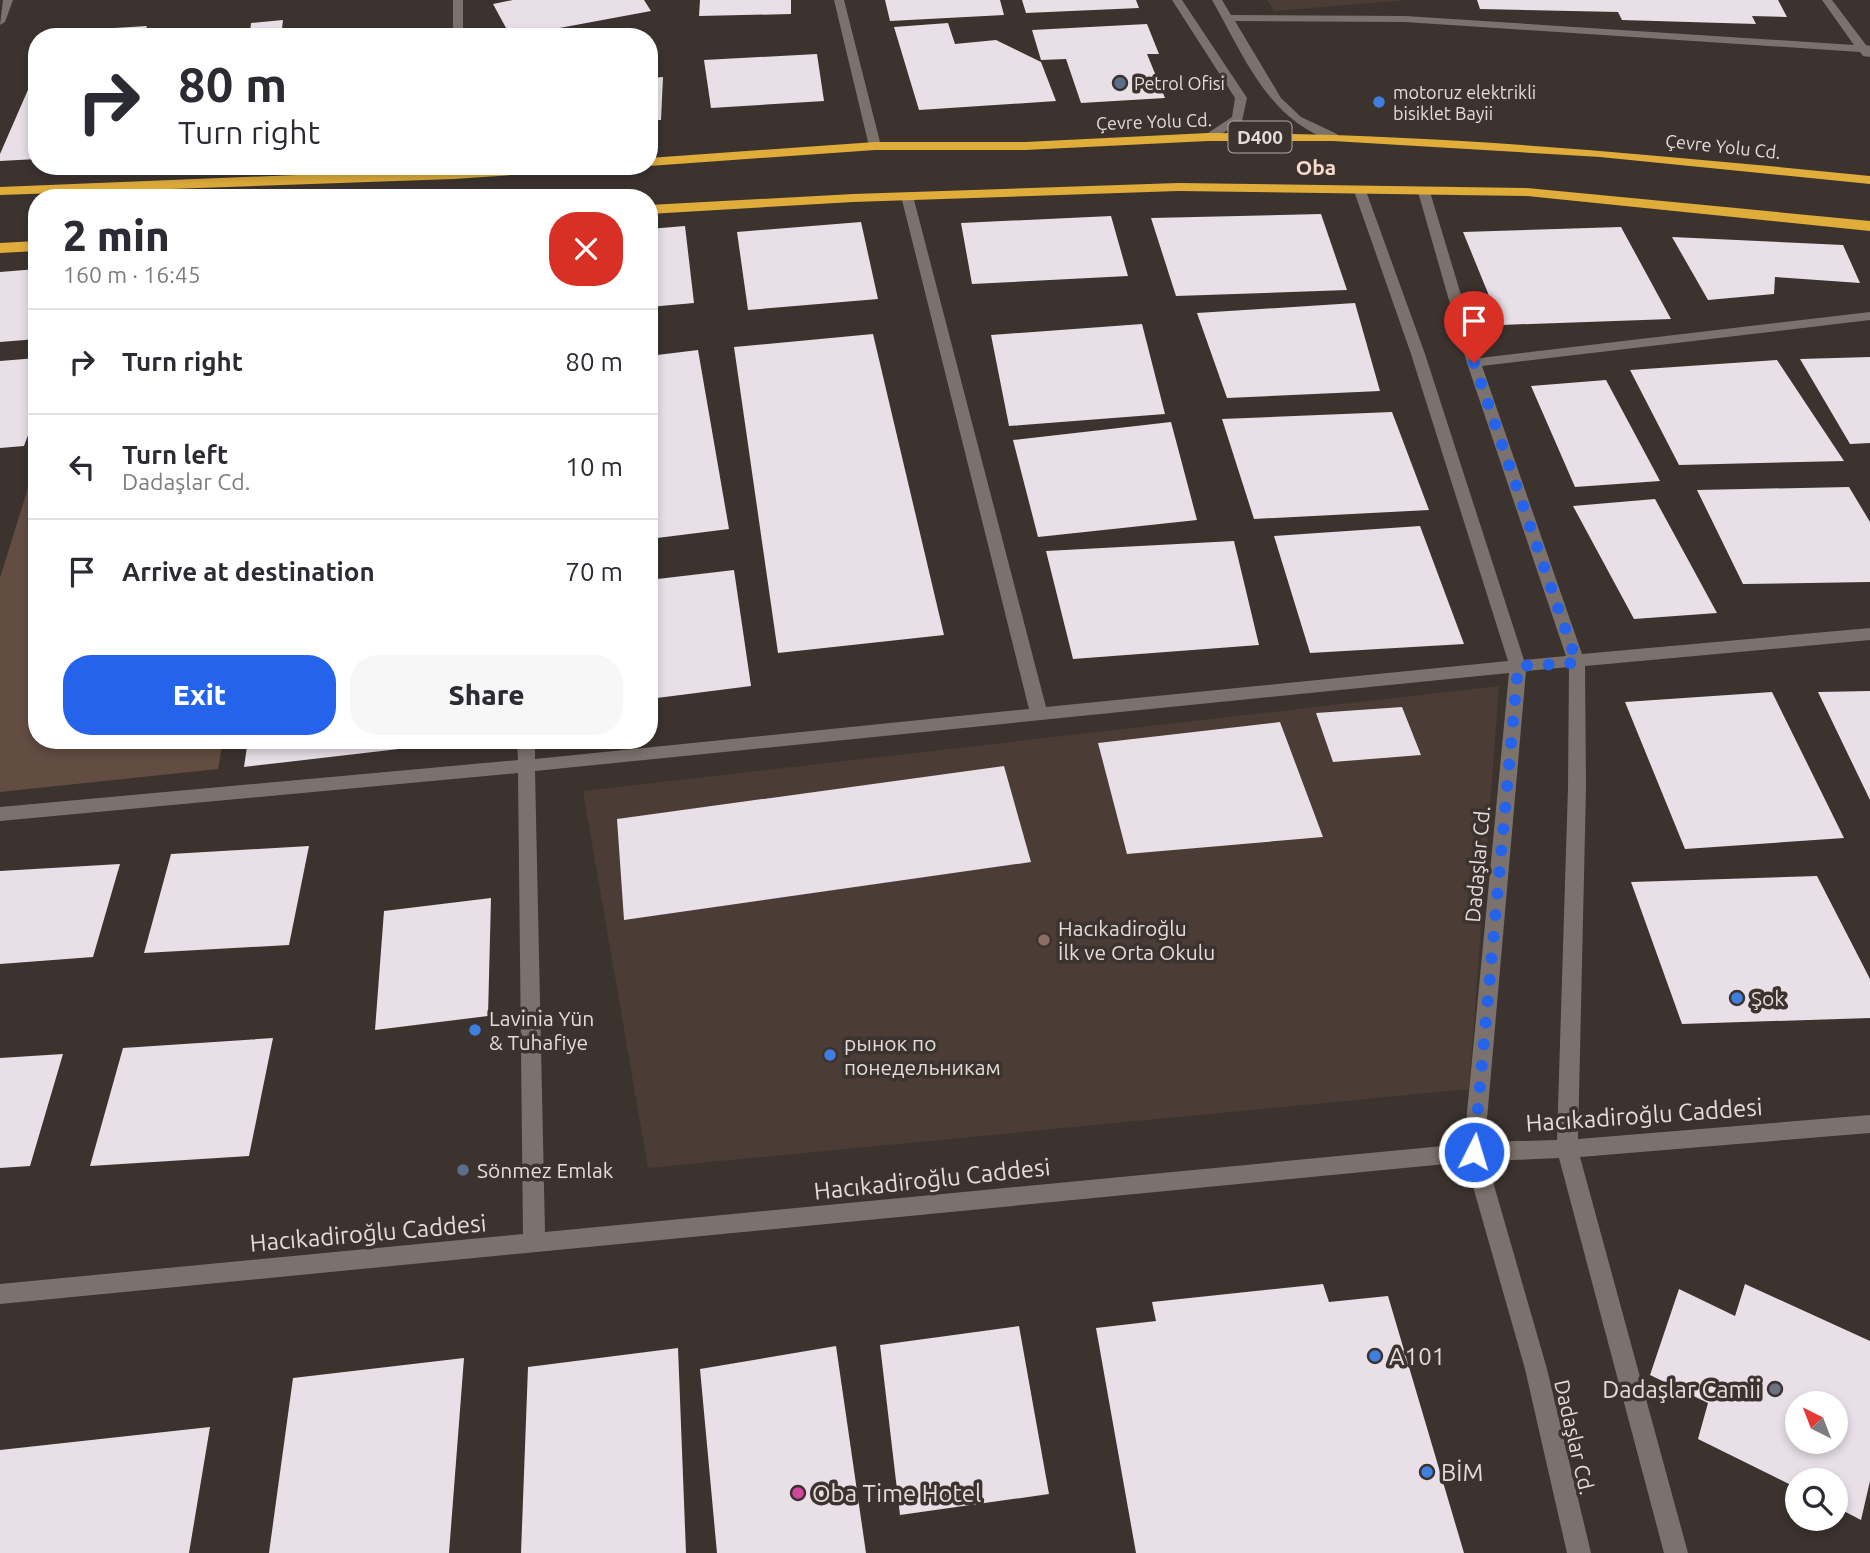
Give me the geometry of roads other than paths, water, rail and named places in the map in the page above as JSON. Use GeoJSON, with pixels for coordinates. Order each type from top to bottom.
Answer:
{"type":"FeatureCollection","features":[{"type":"Feature","properties":{"kind":"highway","name":"Çevre Yolu Cd."},"geometry":{"type":"LineString","coordinates":[[658,161],[875,146],[1025,146],[1208,137],[1333,137],[1600,153],[1870,180]]}},
{"type":"Feature","properties":{"kind":"highway"},"geometry":{"type":"LineString","coordinates":[[45,189],[363,175]]}},
{"type":"Feature","properties":{"kind":"highway"},"geometry":{"type":"LineString","coordinates":[[658,210],[907,196],[1178,187],[1527,192],[1870,226]]}},
{"type":"Feature","properties":{"kind":"highway"},"geometry":{"type":"LineString","coordinates":[[0,191],[28,190]]}},
{"type":"Feature","properties":{"kind":"highway"},"geometry":{"type":"LineString","coordinates":[[0,248],[28,246]]}},
{"type":"Feature","properties":{"kind":"street"},"geometry":{"type":"LineString","coordinates":[[0,22],[8,0]]}},
{"type":"Feature","properties":{"kind":"street"},"geometry":{"type":"LineString","coordinates":[[458,0],[458,28]]}},
{"type":"Feature","properties":{"kind":"street"},"geometry":{"type":"LineString","coordinates":[[839,0],[875,146]]}},
{"type":"Feature","properties":{"kind":"street"},"geometry":{"type":"LineString","coordinates":[[1177,0],[1241,98],[1238,119],[1208,137]]}},
{"type":"Feature","properties":{"kind":"street"},"geometry":{"type":"LineString","coordinates":[[1217,0],[1276,100],[1297,119],[1333,137]]}},
{"type":"Feature","properties":{"kind":"street"},"geometry":{"type":"LineString","coordinates":[[1827,0],[1866,48],[1870,58]]}},
{"type":"Feature","properties":{"kind":"street"},"geometry":{"type":"LineString","coordinates":[[1229,18],[1405,19],[1866,48]]}},
{"type":"Feature","properties":{"kind":"street","name":"Dadaşlar Cd."},"geometry":{"type":"LineString","coordinates":[[1360,191],[1418,354],[1518,666],[1474,1152],[1536,1369],[1579,1553]]}},
{"type":"Feature","properties":{"kind":"street"},"geometry":{"type":"LineString","coordinates":[[1424,192],[1474,363],[1577,663],[1577,787],[1567,1149],[1676,1553]]}},
{"type":"Feature","properties":{"kind":"street"},"geometry":{"type":"LineString","coordinates":[[907,196],[1039,713]]}},
{"type":"Feature","properties":{"kind":"street"},"geometry":{"type":"LineString","coordinates":[[1474,363],[1870,316]]}},
{"type":"Feature","properties":{"kind":"street"},"geometry":{"type":"LineString","coordinates":[[0,814],[526,766],[1518,666],[1577,663],[1634,654],[1870,634]]}},
{"type":"Feature","properties":{"kind":"street"},"geometry":{"type":"LineString","coordinates":[[526,749],[534,1244]]}},
{"type":"Feature","properties":{"kind":"street","name":"Hacıkadiroğlu Caddesi"},"geometry":{"type":"LineString","coordinates":[[0,1294],[1474,1152],[1567,1149],[1870,1124]]}},
{"type":"Feature","properties":{"kind":"place","name":"Petrol Ofisi"},"geometry":{"type":"Point","coordinates":[1120,83]}},
{"type":"Feature","properties":{"kind":"place","name":"motoruz elektrikli bisiklet Bayii"},"geometry":{"type":"Point","coordinates":[1379,102]}},
{"type":"Feature","properties":{"kind":"place","name":"Hacıkadiroğlu İlk ve Orta Okulu"},"geometry":{"type":"Point","coordinates":[1044,940]}},
{"type":"Feature","properties":{"kind":"place","name":"Şok"},"geometry":{"type":"Point","coordinates":[1737,998]}},
{"type":"Feature","properties":{"kind":"place","name":"Lavinia Yün & Tuhafiye"},"geometry":{"type":"Point","coordinates":[475,1030]}},
{"type":"Feature","properties":{"kind":"place","name":"рынок по понедельникам"},"geometry":{"type":"Point","coordinates":[830,1055]}},
{"type":"Feature","properties":{"kind":"place","name":"Sönmez Emlak"},"geometry":{"type":"Point","coordinates":[463,1170]}},
{"type":"Feature","properties":{"kind":"place","name":"A101"},"geometry":{"type":"Point","coordinates":[1375,1356]}},
{"type":"Feature","properties":{"kind":"place","name":"Dadaşlar Camii"},"geometry":{"type":"Point","coordinates":[1775,1389]}},
{"type":"Feature","properties":{"kind":"place","name":"BİM"},"geometry":{"type":"Point","coordinates":[1427,1472]}},
{"type":"Feature","properties":{"kind":"place","name":"Oba Time Hotel"},"geometry":{"type":"Point","coordinates":[798,1493]}},
{"type":"Feature","properties":{"kind":"district","name":"Oba"},"geometry":{"type":"Point","coordinates":[1316,167]}}]}
